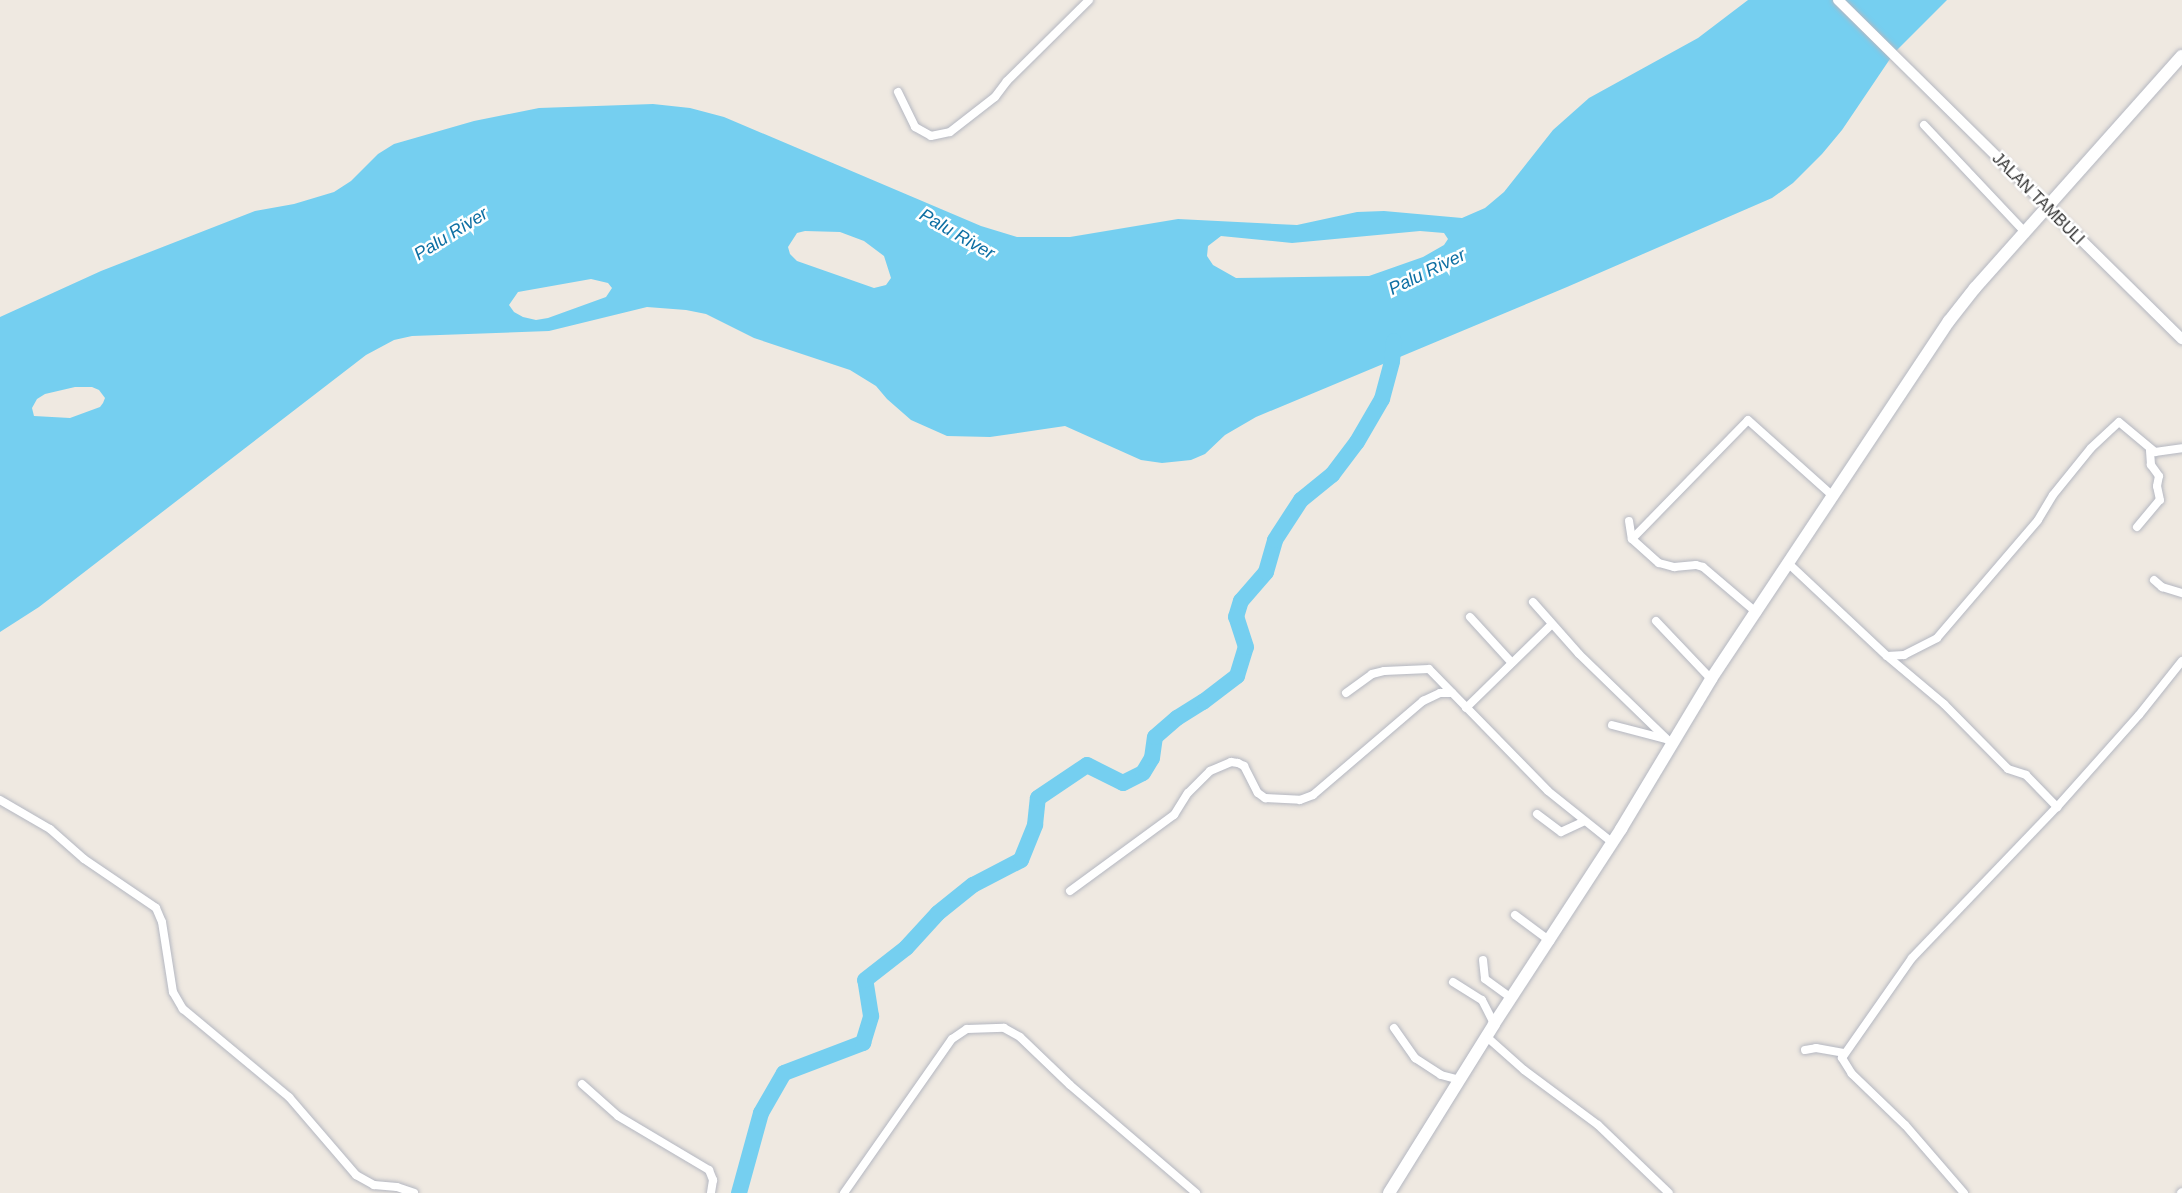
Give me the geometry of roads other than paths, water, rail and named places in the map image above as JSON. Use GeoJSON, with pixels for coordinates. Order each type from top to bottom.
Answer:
{"type":"FeatureCollection","features":[{"type":"Feature","properties":{"kind":"main road"},"geometry":{"type":"LineString","coordinates":[[1389,1193],[1488,1038],[1494,1024],[1612,843],[1670,742],[1834,497],[1948,321],[2046,207],[2182,56]]}},
{"type":"Feature","properties":{"kind":"street"},"geometry":{"type":"LineString","coordinates":[[898,92],[906,114],[915,127],[932,136],[950,132],[995,97],[1007,81],[1089,0]]}},
{"type":"Feature","properties":{"kind":"street","name":"JALAN TAMBULI"},"geometry":{"type":"LineString","coordinates":[[1838,0],[2182,339]]}},
{"type":"Feature","properties":{"kind":"street"},"geometry":{"type":"LineString","coordinates":[[1924,125],[2025,232]]}},
{"type":"Feature","properties":{"kind":"street"},"geometry":{"type":"LineString","coordinates":[[1632,540],[1748,420],[1834,497]]}},
{"type":"Feature","properties":{"kind":"street"},"geometry":{"type":"LineString","coordinates":[[1887,656],[1904,655],[1937,638],[2038,520],[2053,495],[2091,448],[2116,424],[2123,423],[2150,450],[2158,452],[2182,448]]}},
{"type":"Feature","properties":{"kind":"street"},"geometry":{"type":"LineString","coordinates":[[2137,527],[2160,500],[2157,486],[2159,476],[2151,465],[2150,450]]}},
{"type":"Feature","properties":{"kind":"street"},"geometry":{"type":"LineString","coordinates":[[1629,521],[1632,540],[1664,566],[1703,567],[1757,613]]}},
{"type":"Feature","properties":{"kind":"street"},"geometry":{"type":"LineString","coordinates":[[1789,564],[1887,656],[1944,704],[2008,769],[2026,775],[2058,807]]}},
{"type":"Feature","properties":{"kind":"street"},"geometry":{"type":"LineString","coordinates":[[2154,580],[2162,587],[2182,593]]}},
{"type":"Feature","properties":{"kind":"street"},"geometry":{"type":"LineString","coordinates":[[1533,602],[1579,654],[1670,742]]}},
{"type":"Feature","properties":{"kind":"street"},"geometry":{"type":"LineString","coordinates":[[1470,617],[1512,663]]}},
{"type":"Feature","properties":{"kind":"street"},"geometry":{"type":"LineString","coordinates":[[1656,621],[1711,679]]}},
{"type":"Feature","properties":{"kind":"street"},"geometry":{"type":"LineString","coordinates":[[1466,708],[1552,624]]}},
{"type":"Feature","properties":{"kind":"street"},"geometry":{"type":"LineString","coordinates":[[1964,1193],[1905,1125],[1846,1068],[1843,1062],[1844,1053],[1884,1001],[1912,958],[2058,807],[2139,715],[2182,661]]}},
{"type":"Feature","properties":{"kind":"street"},"geometry":{"type":"LineString","coordinates":[[1346,693],[1372,674],[1429,669],[1548,791],[1612,843]]}},
{"type":"Feature","properties":{"kind":"street"},"geometry":{"type":"LineString","coordinates":[[1070,891],[1174,815],[1188,793],[1210,771],[1230,762],[1238,763],[1244,766],[1258,793],[1265,798],[1300,800],[1313,795],[1423,701],[1440,693],[1452,693]]}},
{"type":"Feature","properties":{"kind":"street"},"geometry":{"type":"LineString","coordinates":[[1612,725],[1670,742]]}},
{"type":"Feature","properties":{"kind":"street"},"geometry":{"type":"LineString","coordinates":[[0,800],[50,829],[84,859],[150,902],[159,913],[162,922],[173,992],[183,1009],[289,1097],[356,1175],[374,1185],[397,1187],[414,1193]]}},
{"type":"Feature","properties":{"kind":"street"},"geometry":{"type":"LineString","coordinates":[[1538,814],[1561,832],[1585,821]]}},
{"type":"Feature","properties":{"kind":"street"},"geometry":{"type":"LineString","coordinates":[[1515,915],[1550,941]]}},
{"type":"Feature","properties":{"kind":"street"},"geometry":{"type":"LineString","coordinates":[[1483,960],[1485,979],[1511,998]]}},
{"type":"Feature","properties":{"kind":"street"},"geometry":{"type":"LineString","coordinates":[[1453,982],[1482,1000],[1494,1024]]}},
{"type":"Feature","properties":{"kind":"street"},"geometry":{"type":"LineString","coordinates":[[844,1193],[952,1039],[966,1029],[1004,1028],[1020,1037],[1070,1085],[1196,1193]]}},
{"type":"Feature","properties":{"kind":"street"},"geometry":{"type":"LineString","coordinates":[[1394,1028],[1415,1058],[1442,1075],[1460,1080]]}},
{"type":"Feature","properties":{"kind":"street"},"geometry":{"type":"LineString","coordinates":[[1488,1038],[1524,1070],[1598,1125],[1669,1193]]}},
{"type":"Feature","properties":{"kind":"street"},"geometry":{"type":"LineString","coordinates":[[1805,1050],[1816,1048],[1844,1053]]}},
{"type":"Feature","properties":{"kind":"street"},"geometry":{"type":"LineString","coordinates":[[582,1084],[618,1116],[709,1170],[713,1180],[711,1193]]}},
{"type":"Feature","properties":{"kind":"water","name":"Palu River"},"geometry":{"type":"Polygon","coordinates":[[[1748,0],[1947,0],[1894,53],[1842,130],[1822,154],[1793,183],[1772,198],[1567,287],[1256,417],[1225,435],[1205,454],[1191,460],[1162,463],[1141,460],[1065,426],[990,437],[947,436],[911,420],[876,386],[850,370],[754,338],[706,314],[686,310],[647,307],[549,331],[412,336],[394,340],[366,355],[39,607],[0,632],[0,317],[101,271],[255,211],[294,204],[334,192],[351,181],[378,154],[394,144],[474,121],[539,108],[653,104],[690,108],[724,117],[981,226],[1017,237],[1070,237],[1178,219],[1297,225],[1357,212],[1384,211],[1462,218],[1485,208],[1504,192],[1553,130],[1589,98],[1698,38],[1748,0]],[[805,231],[797,233],[788,247],[790,254],[797,261],[874,288],[886,285],[891,278],[884,256],[864,241],[840,232],[805,231]],[[1420,231],[1292,243],[1221,236],[1208,246],[1207,256],[1213,265],[1236,278],[1369,276],[1423,257],[1444,245],[1448,239],[1444,233],[1420,231]],[[591,279],[518,292],[509,305],[514,312],[523,317],[536,320],[548,318],[606,297],[612,288],[608,283],[591,279]],[[75,387],[45,394],[37,399],[32,408],[34,416],[70,418],[100,407],[105,398],[99,390],[92,387],[75,387]]]}},
{"type":"Feature","properties":{"kind":"waterway"},"geometry":{"type":"LineString","coordinates":[[739,1193],[761,1113],[784,1073],[863,1043],[871,1016],[865,980],[906,948],[938,913],[973,885],[1021,860],[1035,825],[1038,798],[1087,765],[1123,783],[1143,773],[1152,758],[1155,737],[1177,718],[1203,702],[1237,676],[1246,647],[1236,617],[1241,601],[1266,572],[1275,540],[1301,500],[1332,475],[1357,442],[1382,399],[1392,361],[1394,341]]}}]}
